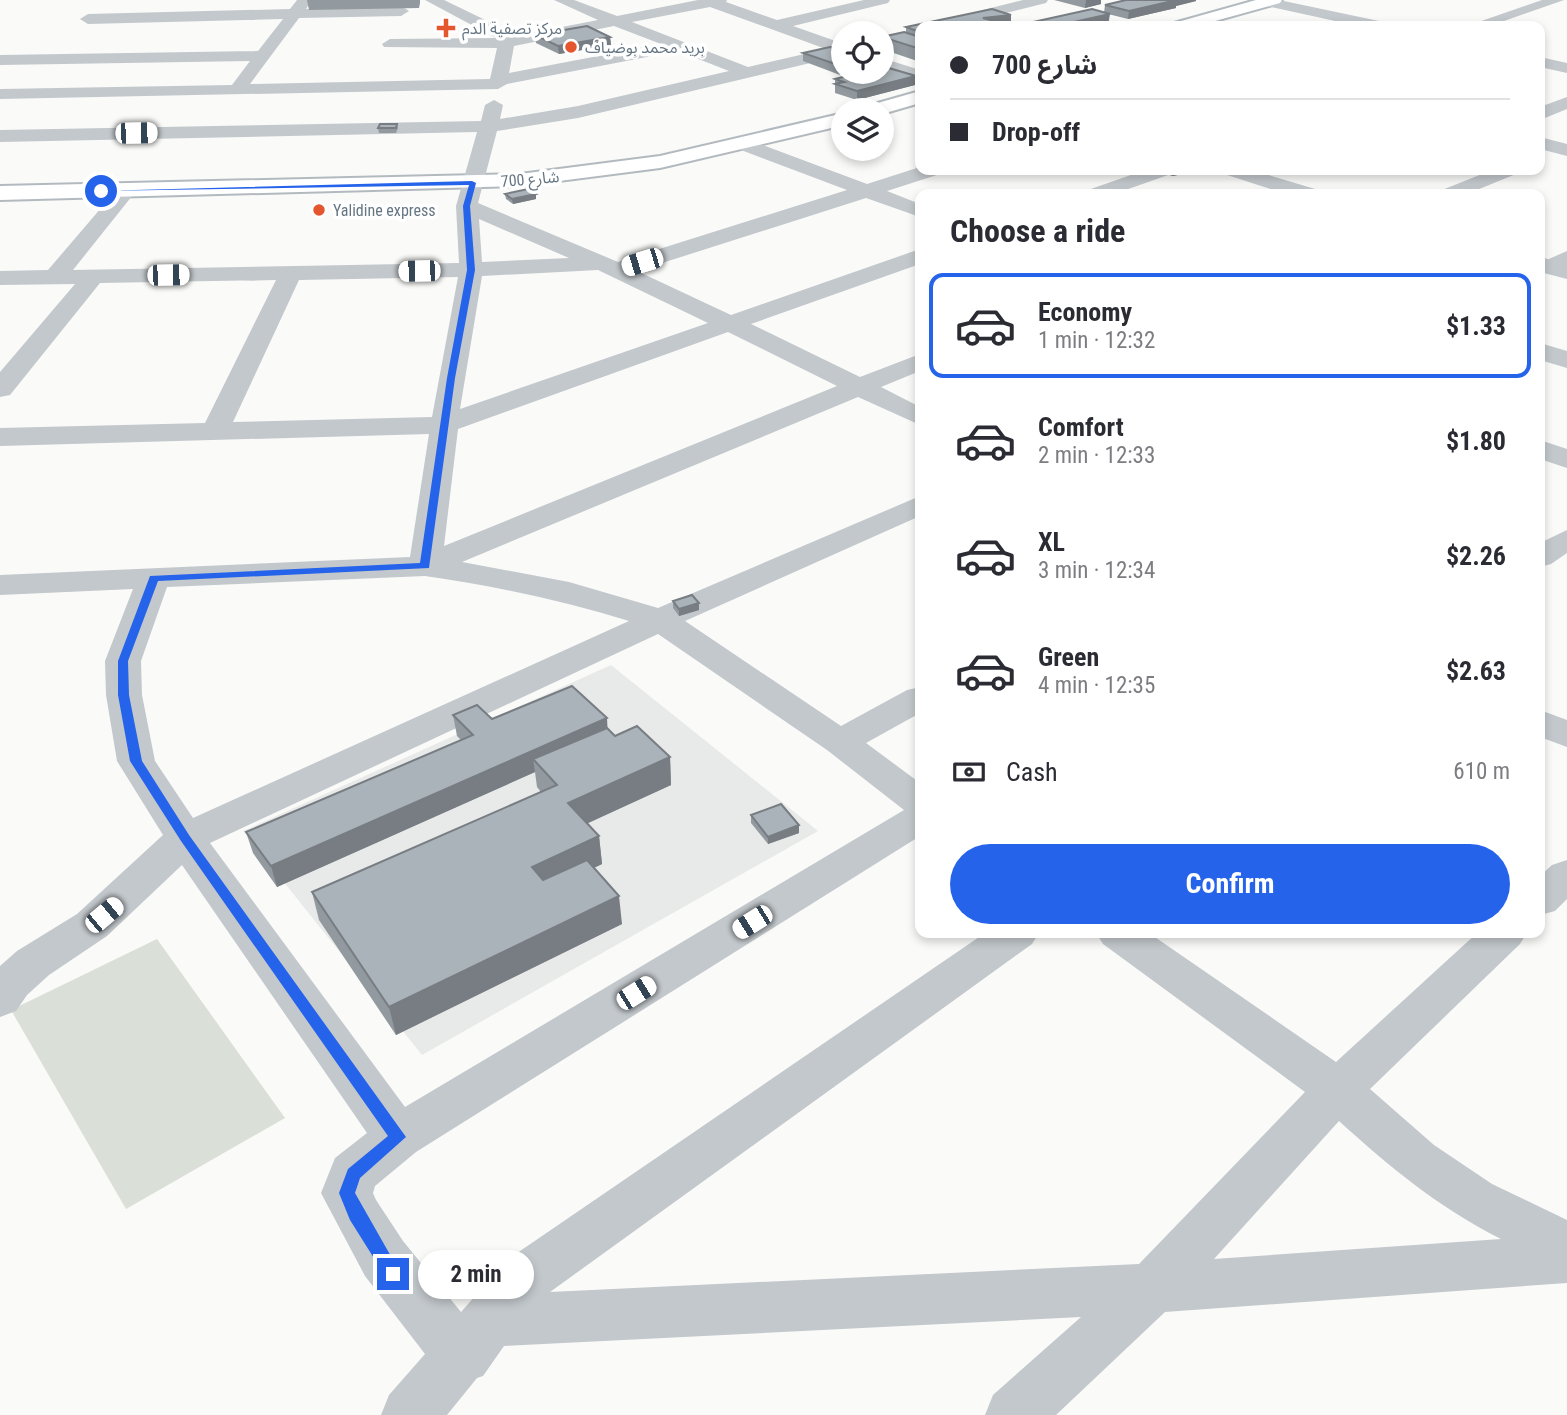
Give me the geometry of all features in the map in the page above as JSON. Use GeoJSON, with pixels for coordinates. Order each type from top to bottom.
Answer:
{"type":"FeatureCollection","features":[{"type":"Feature","properties":{"kind":"main road"},"geometry":{"type":"LineString","coordinates":[[1198,21],[1271,1]]}},
{"type":"Feature","properties":{"kind":"main road"},"geometry":{"type":"LineString","coordinates":[[894,104],[915,98]]}},
{"type":"Feature","properties":{"kind":"main road","name":"شارع 700"},"geometry":{"type":"LineString","coordinates":[[0,193],[126,191],[470,195],[748,146],[831,123]]}},
{"type":"Feature","properties":{"kind":"street"},"geometry":{"type":"LineString","coordinates":[[83,23],[108,0]]}},
{"type":"Feature","properties":{"kind":"street"},"geometry":{"type":"LineString","coordinates":[[425,566],[443,425],[471,270],[470,195],[491,126],[506,43],[500,32],[432,0]]}},
{"type":"Feature","properties":{"kind":"street"},"geometry":{"type":"LineString","coordinates":[[561,0],[747,72]]}},
{"type":"Feature","properties":{"kind":"street"},"geometry":{"type":"LineString","coordinates":[[777,25],[883,0]]}},
{"type":"Feature","properties":{"kind":"street"},"geometry":{"type":"LineString","coordinates":[[956,21],[1041,0]]}},
{"type":"Feature","properties":{"kind":"street"},"geometry":{"type":"LineString","coordinates":[[1491,21],[1557,0]]}},
{"type":"Feature","properties":{"kind":"street"},"geometry":{"type":"LineString","coordinates":[[386,55],[506,43],[713,1],[831,45]]}},
{"type":"Feature","properties":{"kind":"street"},"geometry":{"type":"LineString","coordinates":[[1271,1],[1357,21]]}},
{"type":"Feature","properties":{"kind":"street"},"geometry":{"type":"LineString","coordinates":[[958,3],[992,12]]}},
{"type":"Feature","properties":{"kind":"street"},"geometry":{"type":"LineString","coordinates":[[1323,13],[1363,3]]}},
{"type":"Feature","properties":{"kind":"street"},"geometry":{"type":"LineString","coordinates":[[83,23],[300,7],[401,12],[454,10]]}},
{"type":"Feature","properties":{"kind":"street"},"geometry":{"type":"LineString","coordinates":[[237,90],[300,7]]}},
{"type":"Feature","properties":{"kind":"street"},"geometry":{"type":"LineString","coordinates":[[375,86],[401,12]]}},
{"type":"Feature","properties":{"kind":"street"},"geometry":{"type":"LineString","coordinates":[[252,34],[279,34]]}},
{"type":"Feature","properties":{"kind":"street"},"geometry":{"type":"LineString","coordinates":[[45,58],[60,44]]}},
{"type":"Feature","properties":{"kind":"street"},"geometry":{"type":"LineString","coordinates":[[0,94],[237,90],[499,81],[678,46]]}},
{"type":"Feature","properties":{"kind":"street"},"geometry":{"type":"LineString","coordinates":[[0,136],[491,126],[578,112],[831,53]]}},
{"type":"Feature","properties":{"kind":"street"},"geometry":{"type":"LineString","coordinates":[[1545,61],[1567,55]]}},
{"type":"Feature","properties":{"kind":"street"},"geometry":{"type":"LineString","coordinates":[[0,60],[264,56]]}},
{"type":"Feature","properties":{"kind":"street"},"geometry":{"type":"LineString","coordinates":[[1545,63],[1567,68]]}},
{"type":"Feature","properties":{"kind":"street"},"geometry":{"type":"LineString","coordinates":[[894,67],[915,74]]}},
{"type":"Feature","properties":{"kind":"street"},"geometry":{"type":"LineString","coordinates":[[499,81],[578,112]]}},
{"type":"Feature","properties":{"kind":"street"},"geometry":{"type":"LineString","coordinates":[[54,135],[92,92]]}},
{"type":"Feature","properties":{"kind":"street"},"geometry":{"type":"LineString","coordinates":[[1545,112],[1567,102]]}},
{"type":"Feature","properties":{"kind":"street"},"geometry":{"type":"LineString","coordinates":[[1545,144],[1564,149]]}},
{"type":"Feature","properties":{"kind":"street"},"geometry":{"type":"LineString","coordinates":[[748,146],[915,209]]}},
{"type":"Feature","properties":{"kind":"street"},"geometry":{"type":"LineString","coordinates":[[1545,155],[1564,149]]}},
{"type":"Feature","properties":{"kind":"street"},"geometry":{"type":"LineString","coordinates":[[0,278],[609,267],[917,175]]}},
{"type":"Feature","properties":{"kind":"street"},"geometry":{"type":"LineString","coordinates":[[1109,189],[1150,175]]}},
{"type":"Feature","properties":{"kind":"street"},"geometry":{"type":"LineString","coordinates":[[1246,175],[1287,189]]}},
{"type":"Feature","properties":{"kind":"street"},"geometry":{"type":"LineString","coordinates":[[1462,189],[1496,175]]}},
{"type":"Feature","properties":{"kind":"street"},"geometry":{"type":"LineString","coordinates":[[56,276],[126,191]]}},
{"type":"Feature","properties":{"kind":"street"},"geometry":{"type":"LineString","coordinates":[[470,195],[609,267],[732,324],[915,415]]}},
{"type":"Feature","properties":{"kind":"street"},"geometry":{"type":"LineString","coordinates":[[0,437],[443,425],[915,258]]}},
{"type":"Feature","properties":{"kind":"street"},"geometry":{"type":"LineString","coordinates":[[214,433],[290,273]]}},
{"type":"Feature","properties":{"kind":"street"},"geometry":{"type":"LineString","coordinates":[[0,389],[94,276]]}},
{"type":"Feature","properties":{"kind":"street"},"geometry":{"type":"LineString","coordinates":[[0,351],[33,351]]}},
{"type":"Feature","properties":{"kind":"street"},"geometry":{"type":"LineString","coordinates":[[1545,353],[1567,360]]}},
{"type":"Feature","properties":{"kind":"street"},"geometry":{"type":"LineString","coordinates":[[425,566],[915,364]]}},
{"type":"Feature","properties":{"kind":"street"},"geometry":{"type":"LineString","coordinates":[[1545,451],[1567,459]]}},
{"type":"Feature","properties":{"kind":"street"},"geometry":{"type":"LineString","coordinates":[[0,999],[11,983],[33,963],[100,918],[185,838],[660,620],[915,507]]}},
{"type":"Feature","properties":{"kind":"street"},"geometry":{"type":"LineString","coordinates":[[1545,554],[1567,539]]}},
{"type":"Feature","properties":{"kind":"street"},"geometry":{"type":"LineString","coordinates":[[3,590],[154,578],[425,566],[501,577],[569,592],[660,620],[840,742],[915,798]]}},
{"type":"Feature","properties":{"kind":"street"},"geometry":{"type":"LineString","coordinates":[[154,578],[125,651],[124,695],[136,761],[185,838],[398,1137]]}},
{"type":"Feature","properties":{"kind":"street"},"geometry":{"type":"LineString","coordinates":[[840,742],[915,701]]}},
{"type":"Feature","properties":{"kind":"street"},"geometry":{"type":"LineString","coordinates":[[1545,725],[1567,735]]}},
{"type":"Feature","properties":{"kind":"street"},"geometry":{"type":"LineString","coordinates":[[915,821],[398,1137],[353,1174],[347,1193],[356,1215],[393,1274],[475,1339],[1567,1259]]}},
{"type":"Feature","properties":{"kind":"street"},"geometry":{"type":"LineString","coordinates":[[1545,895],[1567,875]]}},
{"type":"Feature","properties":{"kind":"street"},"geometry":{"type":"LineString","coordinates":[[411,1415],[526,1278],[1010,938]]}},
{"type":"Feature","properties":{"kind":"street"},"geometry":{"type":"LineString","coordinates":[[1125,938],[1338,1090],[1416,1160],[1474,1200],[1567,1246]]}},
{"type":"Feature","properties":{"kind":"street"},"geometry":{"type":"LineString","coordinates":[[1014,1415],[1152,1288],[1338,1090],[1500,938]]}},
{"type":"Feature","properties":{"kind":"shaded area"},"geometry":{"type":"Polygon","coordinates":[[[611,665],[818,831],[422,1055],[243,831],[611,665]]]}},
{"type":"Feature","properties":{"kind":"shaded area"},"geometry":{"type":"Polygon","coordinates":[[[157,939],[285,1118],[126,1209],[11,1010],[157,939]]]}},
{"type":"Feature","properties":{"kind":"building"},"geometry":{"type":"Polygon","coordinates":[[[1126,0],[1177,0],[1129,11],[1105,5],[1126,0]]]}},
{"type":"Feature","properties":{"kind":"building"},"geometry":{"type":"Polygon","coordinates":[[[992,9],[1011,15],[983,18],[994,21],[935,21],[992,9]]]}},
{"type":"Feature","properties":{"kind":"building"},"geometry":{"type":"Polygon","coordinates":[[[1092,9],[1110,14],[1078,21],[1038,21],[1092,9]]]}},
{"type":"Feature","properties":{"kind":"building"},"geometry":{"type":"Polygon","coordinates":[[[587,26],[610,37],[558,46],[535,35],[587,26]]]}},
{"type":"Feature","properties":{"kind":"building"},"geometry":{"type":"Polygon","coordinates":[[[904,32],[915,35],[915,47],[894,41],[894,34],[904,32]]]}},
{"type":"Feature","properties":{"kind":"building"},"geometry":{"type":"Polygon","coordinates":[[[831,47],[831,63],[803,53],[831,47]]]}},
{"type":"Feature","properties":{"kind":"building"},"geometry":{"type":"Polygon","coordinates":[[[894,70],[915,76],[894,82],[894,70]]]}},
{"type":"Feature","properties":{"kind":"building"},"geometry":{"type":"Polygon","coordinates":[[[835,84],[885,84],[857,91],[835,84]]]}},
{"type":"Feature","properties":{"kind":"building"},"geometry":{"type":"Polygon","coordinates":[[[380,124],[397,124],[396,128],[378,128],[380,124]]]}},
{"type":"Feature","properties":{"kind":"building"},"geometry":{"type":"Polygon","coordinates":[[[528,189],[536,194],[512,199],[505,194],[528,189]]]}},
{"type":"Feature","properties":{"kind":"building"},"geometry":{"type":"Polygon","coordinates":[[[692,595],[699,603],[679,609],[673,601],[692,595]]]}},
{"type":"Feature","properties":{"kind":"building"},"geometry":{"type":"Polygon","coordinates":[[[572,686],[607,718],[271,866],[246,832],[473,735],[453,715],[477,705],[492,719],[572,686]]]}},
{"type":"Feature","properties":{"kind":"building"},"geometry":{"type":"Polygon","coordinates":[[[637,726],[670,757],[568,803],[599,836],[532,867],[543,880],[587,860],[619,896],[389,1007],[312,892],[557,785],[533,759],[607,728],[615,736],[637,726]]]}},
{"type":"Feature","properties":{"kind":"building"},"geometry":{"type":"Polygon","coordinates":[[[781,804],[799,825],[768,837],[751,815],[781,804]]]}},
{"type":"Feature","properties":{"kind":"place","name":"مركز تصفية الدم"},"geometry":{"type":"Point","coordinates":[446,28]}},
{"type":"Feature","properties":{"kind":"place","name":"بريد محمد بوضياف"},"geometry":{"type":"Point","coordinates":[571,47]}},
{"type":"Feature","properties":{"kind":"place","name":"Yalidine express"},"geometry":{"type":"Point","coordinates":[319,210]}},
{"type":"Feature","properties":{"kind":"route"},"geometry":{"type":"LineString","coordinates":[[101,191],[472,183],[467,206],[471,270],[443,425],[425,566],[154,578],[128,641],[123,661],[124,695],[136,761],[185,838],[398,1137],[353,1174],[347,1193],[356,1215],[393,1274]]}}]}
